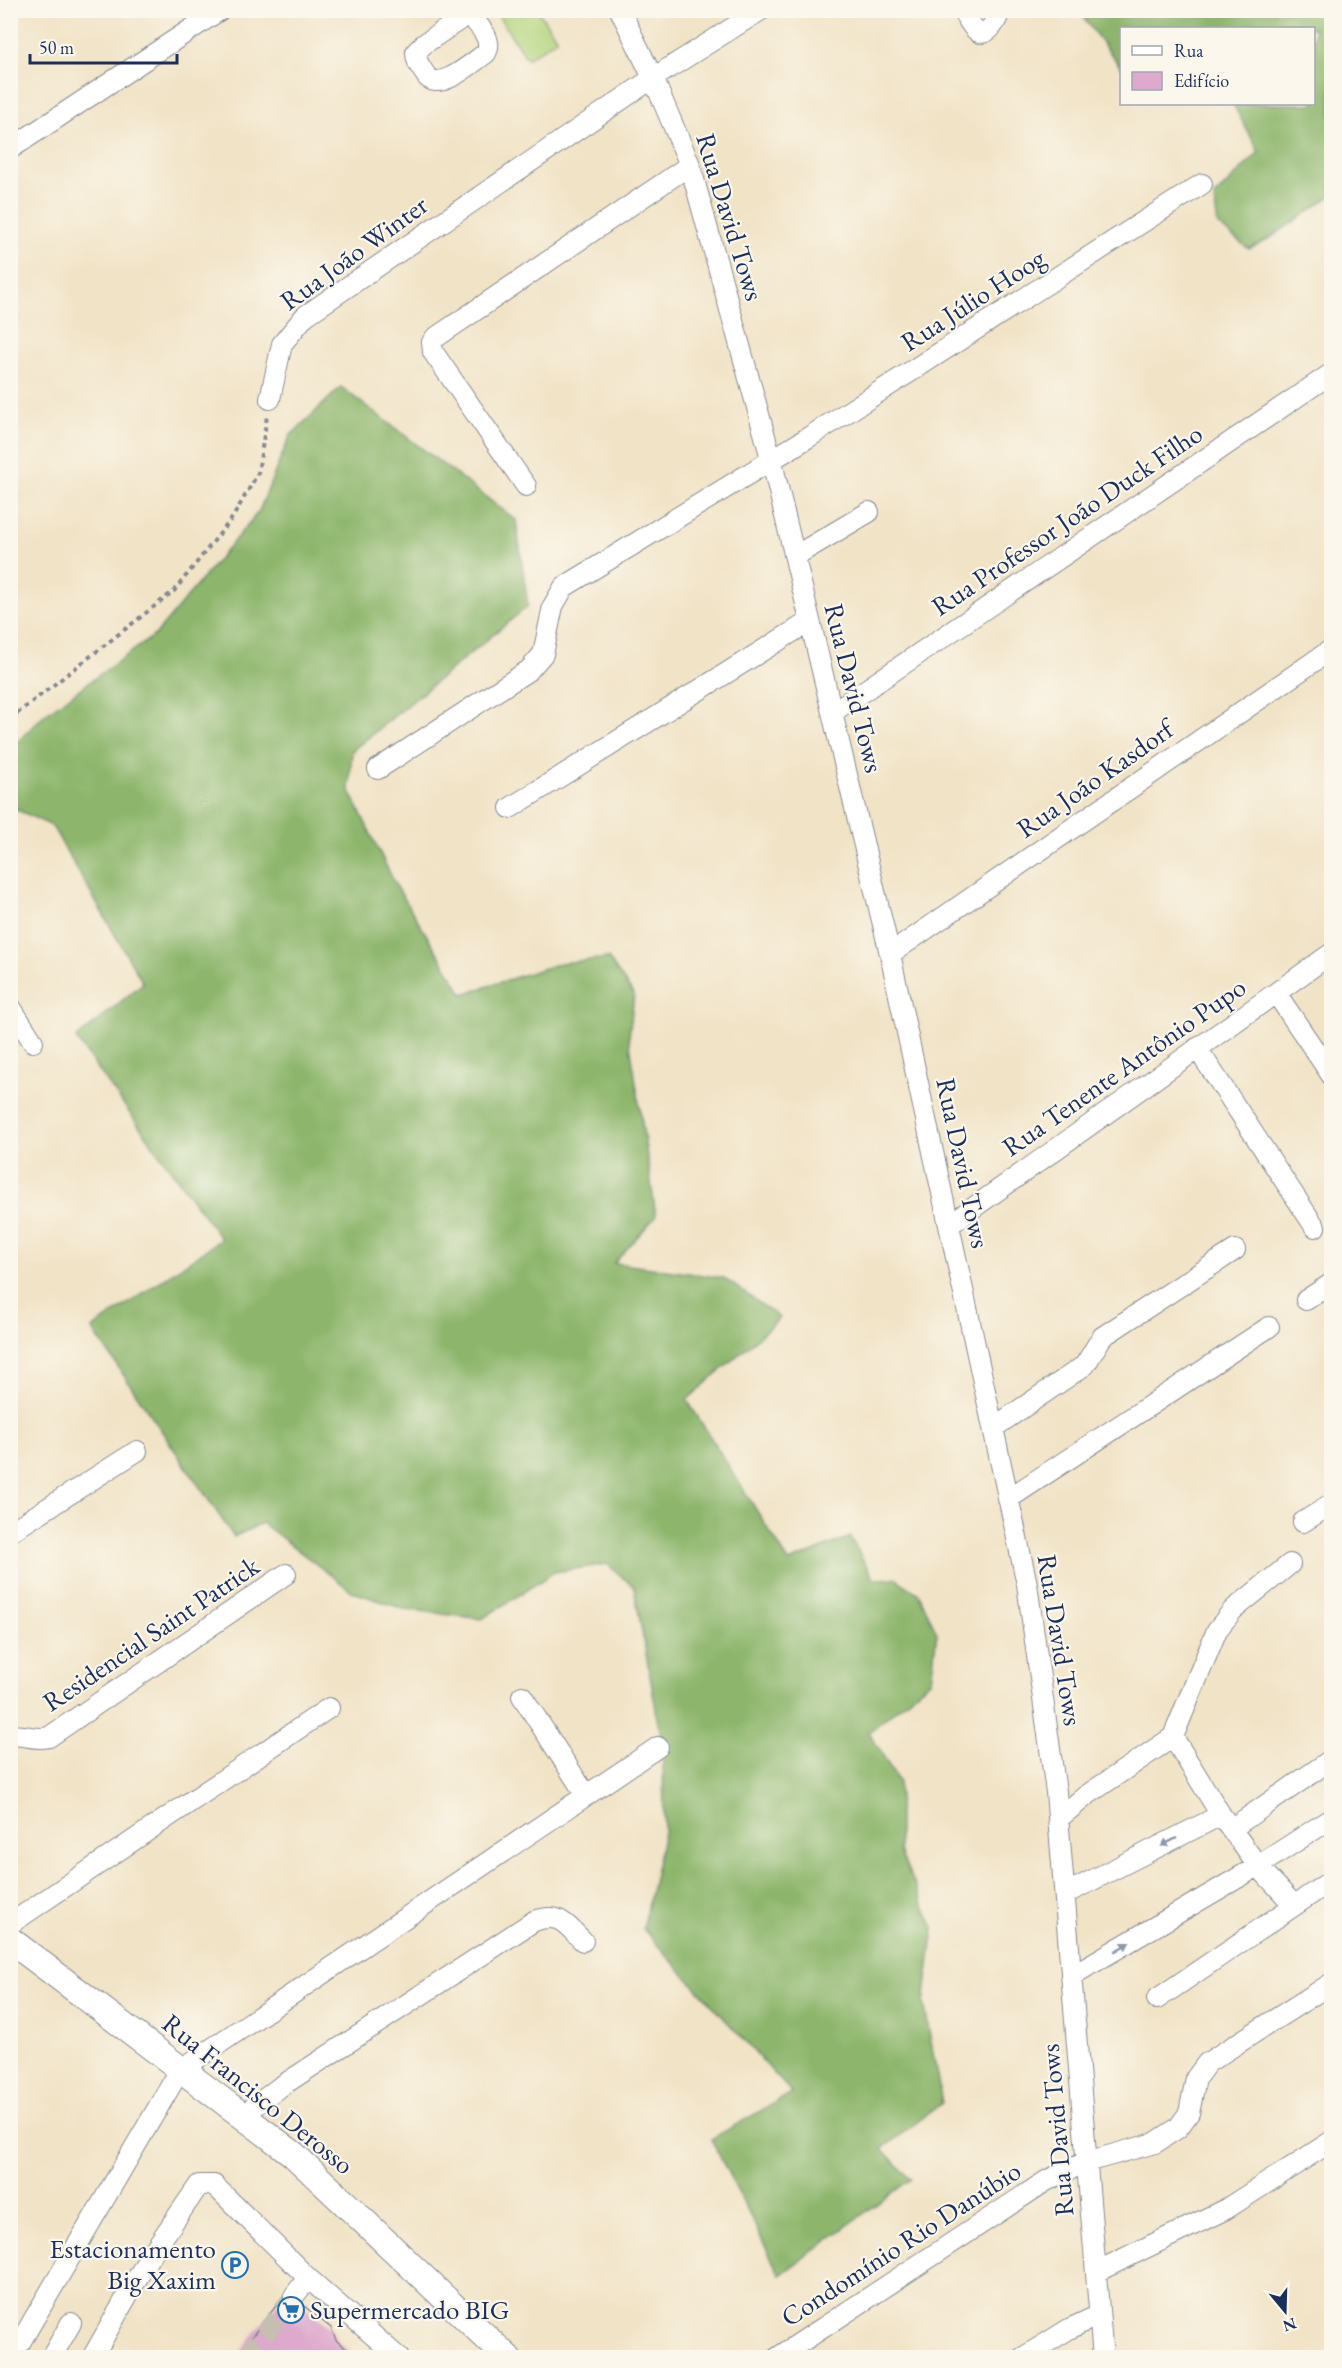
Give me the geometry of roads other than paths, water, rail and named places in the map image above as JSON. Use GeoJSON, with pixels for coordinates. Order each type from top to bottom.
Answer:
{"type":"FeatureCollection","features":[{"type":"Feature","properties":{"kind":"main road","name":"Rua Francisco Derosso"},"geometry":{"type":"LineString","coordinates":[[10,1940],[292,2154],[508,2358]]}},
{"type":"Feature","properties":{"kind":"street"},"geometry":{"type":"LineString","coordinates":[[12,147],[220,10]]}},
{"type":"Feature","properties":{"kind":"street","name":"Rua David Tows"},"geometry":{"type":"LineString","coordinates":[[620,10],[653,78],[690,165],[771,458],[890,954],[1027,1584],[1059,1818],[1103,2358]]}},
{"type":"Feature","properties":{"kind":"street","name":"Rua João Winter"},"geometry":{"type":"LineString","coordinates":[[270,399],[282,344],[304,316],[653,78],[761,10]]}},
{"type":"Feature","properties":{"kind":"street"},"geometry":{"type":"LineString","coordinates":[[965,11],[977,31],[981,33],[987,31],[997,20],[1000,10]]}},
{"type":"Feature","properties":{"kind":"street"},"geometry":{"type":"LineString","coordinates":[[526,486],[433,352],[432,342],[690,165]]}},
{"type":"Feature","properties":{"kind":"street","name":"Rua Júlio Hoog"},"geometry":{"type":"LineString","coordinates":[[378,769],[530,670],[543,654],[553,606],[564,587],[771,458],[809,437],[1202,184]]}},
{"type":"Feature","properties":{"kind":"street","name":"Rua Professor João Duck Filho"},"geometry":{"type":"LineString","coordinates":[[832,712],[1332,373]]}},
{"type":"Feature","properties":{"kind":"street"},"geometry":{"type":"LineString","coordinates":[[795,556],[869,512]]}},
{"type":"Feature","properties":{"kind":"street"},"geometry":{"type":"LineString","coordinates":[[510,808],[810,621]]}},
{"type":"Feature","properties":{"kind":"street","name":"Rua João Kasdorf"},"geometry":{"type":"LineString","coordinates":[[890,954],[1332,648]]}},
{"type":"Feature","properties":{"kind":"street","name":"Rua Tenente Antônio Pupo"},"geometry":{"type":"LineString","coordinates":[[949,1225],[1332,953]]}},
{"type":"Feature","properties":{"kind":"street"},"geometry":{"type":"LineString","coordinates":[[1276,993],[1332,1076]]}},
{"type":"Feature","properties":{"kind":"street"},"geometry":{"type":"LineString","coordinates":[[10,1006],[33,1042]]}},
{"type":"Feature","properties":{"kind":"street"},"geometry":{"type":"LineString","coordinates":[[1197,1048],[1315,1227]]}},
{"type":"Feature","properties":{"kind":"street"},"geometry":{"type":"LineString","coordinates":[[993,1428],[1085,1365],[1102,1337],[1235,1250]]}},
{"type":"Feature","properties":{"kind":"street"},"geometry":{"type":"LineString","coordinates":[[1306,1300],[1332,1283]]}},
{"type":"Feature","properties":{"kind":"street"},"geometry":{"type":"LineString","coordinates":[[1008,1499],[1269,1327]]}},
{"type":"Feature","properties":{"kind":"street"},"geometry":{"type":"LineString","coordinates":[[10,1532],[137,1451]]}},
{"type":"Feature","properties":{"kind":"street"},"geometry":{"type":"LineString","coordinates":[[1304,1522],[1332,1504]]}},
{"type":"Feature","properties":{"kind":"street"},"geometry":{"type":"LineString","coordinates":[[1059,1818],[1173,1737],[1217,1630],[1233,1610],[1290,1564]]}},
{"type":"Feature","properties":{"kind":"street","name":"Residencial Saint Patrick"},"geometry":{"type":"LineString","coordinates":[[10,1736],[38,1739],[49,1737],[286,1574]]}},
{"type":"Feature","properties":{"kind":"street"},"geometry":{"type":"LineString","coordinates":[[522,1696],[586,1795]]}},
{"type":"Feature","properties":{"kind":"street"},"geometry":{"type":"LineString","coordinates":[[10,1924],[329,1708]]}},
{"type":"Feature","properties":{"kind":"street"},"geometry":{"type":"LineString","coordinates":[[1173,1737],[1226,1822],[1258,1866],[1293,1904]]}},
{"type":"Feature","properties":{"kind":"street"},"geometry":{"type":"LineString","coordinates":[[11,2358],[180,2070],[658,1747]]}},
{"type":"Feature","properties":{"kind":"street"},"geometry":{"type":"LineString","coordinates":[[1065,1894],[1226,1822],[1332,1759]]}},
{"type":"Feature","properties":{"kind":"street"},"geometry":{"type":"LineString","coordinates":[[1071,1976],[1258,1866],[1332,1818]]}},
{"type":"Feature","properties":{"kind":"street"},"geometry":{"type":"LineString","coordinates":[[1156,1999],[1293,1904],[1332,1880]]}},
{"type":"Feature","properties":{"kind":"street"},"geometry":{"type":"LineString","coordinates":[[242,2116],[280,2087],[534,1921],[548,1916],[559,1919],[583,1941]]}},
{"type":"Feature","properties":{"kind":"street","name":"Condomínio Rio Danúbio"},"geometry":{"type":"LineString","coordinates":[[777,2358],[1046,2181],[1086,2162],[1155,2143],[1179,2128],[1189,2113],[1196,2078],[1207,2063],[1332,1983]]}},
{"type":"Feature","properties":{"kind":"street"},"geometry":{"type":"LineString","coordinates":[[1096,2272],[1226,2209],[1332,2141]]}},
{"type":"Feature","properties":{"kind":"street"},"geometry":{"type":"LineString","coordinates":[[92,2358],[148,2259],[199,2185],[214,2185],[308,2278],[399,2358]]}},
{"type":"Feature","properties":{"kind":"street"},"geometry":{"type":"LineString","coordinates":[[294,2296],[308,2278]]}},
{"type":"Feature","properties":{"kind":"street"},"geometry":{"type":"LineString","coordinates":[[1022,2358],[1069,2329],[1099,2314]]}},
{"type":"Feature","properties":{"kind":"street"},"geometry":{"type":"LineString","coordinates":[[51,2358],[71,2322]]}},
{"type":"Feature","properties":{"kind":"tunnel"},"geometry":{"type":"LineString","coordinates":[[246,2358],[294,2296]]}},
{"type":"Feature","properties":{"kind":"place","name":"Estacionamento Big Xaxim"},"geometry":{"type":"Point","coordinates":[235,2265]}},
{"type":"Feature","properties":{"kind":"place","name":"Supermercado BIG"},"geometry":{"type":"Point","coordinates":[291,2310]}}]}
